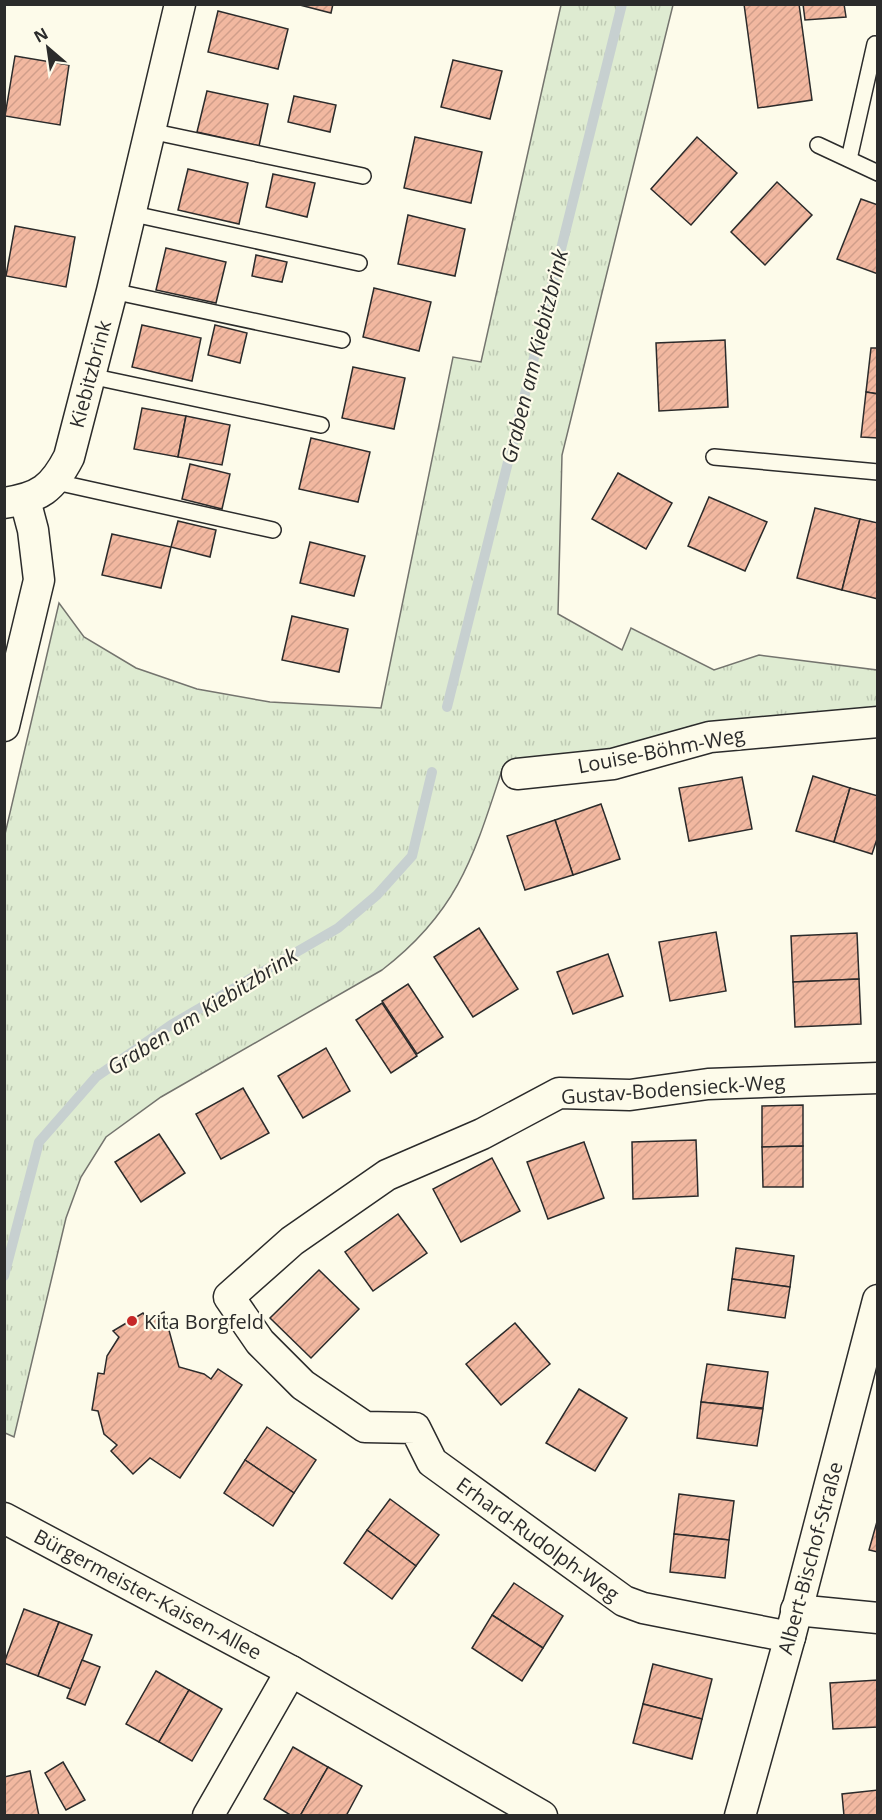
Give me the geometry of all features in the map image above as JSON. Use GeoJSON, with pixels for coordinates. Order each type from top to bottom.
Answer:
{"type":"FeatureCollection","features":[{"type":"Feature","properties":{"kind":"street","name":"Kiebitzbrink"},"geometry":{"type":"LineString","coordinates":[[56,482],[69,457],[112,291],[180,4]]}},
{"type":"Feature","properties":{"kind":"street"},"geometry":{"type":"LineString","coordinates":[[4,726],[39,580],[33,530],[15,502],[56,482]]}},
{"type":"Feature","properties":{"kind":"street","name":"Louise-Böhm-Weg"},"geometry":{"type":"LineString","coordinates":[[517,774],[612,764],[710,737],[878,722]]}},
{"type":"Feature","properties":{"kind":"street","name":"Gustav-Bodensieck-Weg"},"geometry":{"type":"LineString","coordinates":[[415,1428],[365,1427],[303,1385],[260,1342],[229,1297],[292,1241],[387,1175],[482,1134],[559,1093],[630,1095],[708,1084],[878,1078]]}},
{"type":"Feature","properties":{"kind":"street","name":"Albert-Bischof-Straße"},"geometry":{"type":"LineString","coordinates":[[740,1815],[878,1300]]}},
{"type":"Feature","properties":{"kind":"street","name":"Erhard-Rudolph-Weg"},"geometry":{"type":"LineString","coordinates":[[415,1428],[432,1462],[624,1601],[643,1608],[793,1623]]}},
{"type":"Feature","properties":{"kind":"street","name":"Bürgermeister-Kaisen-Allee"},"geometry":{"type":"LineString","coordinates":[[4,1518],[291,1671],[542,1815]]}},
{"type":"Feature","properties":{"kind":"street"},"geometry":{"type":"LineString","coordinates":[[793,1623],[878,1618]]}},
{"type":"Feature","properties":{"kind":"street"},"geometry":{"type":"LineString","coordinates":[[208,1815],[291,1671]]}},
{"type":"Feature","properties":{"kind":"lane"},"geometry":{"type":"LineString","coordinates":[[849,159],[875,44]]}},
{"type":"Feature","properties":{"kind":"lane"},"geometry":{"type":"LineString","coordinates":[[150,131],[363,176]]}},
{"type":"Feature","properties":{"kind":"lane"},"geometry":{"type":"LineString","coordinates":[[818,145],[878,172]]}},
{"type":"Feature","properties":{"kind":"lane"},"geometry":{"type":"LineString","coordinates":[[129,213],[359,263]]}},
{"type":"Feature","properties":{"kind":"lane"},"geometry":{"type":"LineString","coordinates":[[112,291],[342,340]]}},
{"type":"Feature","properties":{"kind":"lane"},"geometry":{"type":"LineString","coordinates":[[90,376],[321,425]]}},
{"type":"Feature","properties":{"kind":"lane"},"geometry":{"type":"LineString","coordinates":[[714,457],[878,472]]}},
{"type":"Feature","properties":{"kind":"lane"},"geometry":{"type":"LineString","coordinates":[[56,482],[273,530]]}},
{"type":"Feature","properties":{"kind":"green space"},"geometry":{"type":"Polygon","coordinates":[[[561,5],[673,5],[562,455],[558,614],[622,650],[631,628],[714,670],[759,655],[877,670],[877,714],[612,755],[503,767],[483,828],[460,879],[429,926],[408,948],[382,970],[161,1097],[106,1137],[81,1177],[66,1218],[14,1437],[5,1433],[5,834],[59,603],[84,637],[136,668],[197,689],[270,702],[381,708],[453,357],[481,362],[561,5]]]}},
{"type":"Feature","properties":{"kind":"building"},"geometry":{"type":"Polygon","coordinates":[[[296,4],[333,4],[331,13],[296,4]]]}},
{"type":"Feature","properties":{"kind":"building"},"geometry":{"type":"Polygon","coordinates":[[[744,4],[799,4],[812,100],[758,108],[744,4]]]}},
{"type":"Feature","properties":{"kind":"building"},"geometry":{"type":"Polygon","coordinates":[[[803,4],[844,4],[846,17],[805,20],[803,4]]]}},
{"type":"Feature","properties":{"kind":"building"},"geometry":{"type":"Polygon","coordinates":[[[218,11],[288,29],[278,69],[208,52],[218,11]]]}},
{"type":"Feature","properties":{"kind":"building"},"geometry":{"type":"Polygon","coordinates":[[[15,56],[69,65],[60,125],[5,116],[15,56]]]}},
{"type":"Feature","properties":{"kind":"building"},"geometry":{"type":"Polygon","coordinates":[[[453,60],[502,71],[490,119],[441,107],[453,60]]]}},
{"type":"Feature","properties":{"kind":"building"},"geometry":{"type":"Polygon","coordinates":[[[207,91],[268,104],[259,146],[197,132],[207,91]]]}},
{"type":"Feature","properties":{"kind":"building"},"geometry":{"type":"Polygon","coordinates":[[[294,96],[336,105],[330,132],[288,122],[294,96]]]}},
{"type":"Feature","properties":{"kind":"building"},"geometry":{"type":"Polygon","coordinates":[[[415,137],[482,152],[471,203],[404,188],[415,137]]]}},
{"type":"Feature","properties":{"kind":"building"},"geometry":{"type":"Polygon","coordinates":[[[697,137],[737,173],[691,225],[651,189],[697,137]]]}},
{"type":"Feature","properties":{"kind":"building"},"geometry":{"type":"Polygon","coordinates":[[[188,169],[248,183],[239,224],[178,210],[188,169]]]}},
{"type":"Feature","properties":{"kind":"building"},"geometry":{"type":"Polygon","coordinates":[[[273,174],[315,183],[307,217],[266,207],[273,174]]]}},
{"type":"Feature","properties":{"kind":"building"},"geometry":{"type":"Polygon","coordinates":[[[777,182],[812,215],[765,265],[731,232],[777,182]]]}},
{"type":"Feature","properties":{"kind":"building"},"geometry":{"type":"Polygon","coordinates":[[[861,199],[878,205],[878,274],[837,259],[861,199]]]}},
{"type":"Feature","properties":{"kind":"building"},"geometry":{"type":"Polygon","coordinates":[[[408,215],[465,229],[455,276],[398,264],[408,215]]]}},
{"type":"Feature","properties":{"kind":"building"},"geometry":{"type":"Polygon","coordinates":[[[15,226],[75,237],[66,287],[6,276],[15,226]]]}},
{"type":"Feature","properties":{"kind":"building"},"geometry":{"type":"Polygon","coordinates":[[[166,248],[226,262],[216,303],[156,290],[166,248]]]}},
{"type":"Feature","properties":{"kind":"building"},"geometry":{"type":"Polygon","coordinates":[[[256,255],[287,262],[282,282],[252,276],[256,255]]]}},
{"type":"Feature","properties":{"kind":"building"},"geometry":{"type":"Polygon","coordinates":[[[374,288],[431,302],[419,351],[363,337],[374,288]]]}},
{"type":"Feature","properties":{"kind":"building"},"geometry":{"type":"Polygon","coordinates":[[[142,325],[201,338],[192,381],[132,367],[142,325]]]}},
{"type":"Feature","properties":{"kind":"building"},"geometry":{"type":"Polygon","coordinates":[[[215,325],[247,333],[240,363],[208,355],[215,325]]]}},
{"type":"Feature","properties":{"kind":"building"},"geometry":{"type":"Polygon","coordinates":[[[725,340],[728,407],[659,411],[656,343],[725,340]]]}},
{"type":"Feature","properties":{"kind":"building"},"geometry":{"type":"Polygon","coordinates":[[[871,348],[878,348],[878,394],[866,392],[871,348]]]}},
{"type":"Feature","properties":{"kind":"building"},"geometry":{"type":"Polygon","coordinates":[[[353,367],[405,378],[394,429],[342,418],[353,367]]]}},
{"type":"Feature","properties":{"kind":"building"},"geometry":{"type":"Polygon","coordinates":[[[866,392],[878,394],[878,438],[861,437],[866,392]]]}},
{"type":"Feature","properties":{"kind":"building"},"geometry":{"type":"Polygon","coordinates":[[[142,408],[186,416],[178,457],[134,449],[142,408]]]}},
{"type":"Feature","properties":{"kind":"building"},"geometry":{"type":"Polygon","coordinates":[[[186,416],[230,425],[222,465],[178,457],[186,416]]]}},
{"type":"Feature","properties":{"kind":"building"},"geometry":{"type":"Polygon","coordinates":[[[311,438],[370,452],[358,502],[299,489],[311,438]]]}},
{"type":"Feature","properties":{"kind":"building"},"geometry":{"type":"Polygon","coordinates":[[[190,464],[230,474],[222,509],[182,499],[190,464]]]}},
{"type":"Feature","properties":{"kind":"building"},"geometry":{"type":"Polygon","coordinates":[[[618,473],[672,503],[646,549],[592,519],[618,473]]]}},
{"type":"Feature","properties":{"kind":"building"},"geometry":{"type":"Polygon","coordinates":[[[709,497],[767,522],[745,571],[688,546],[709,497]]]}},
{"type":"Feature","properties":{"kind":"building"},"geometry":{"type":"Polygon","coordinates":[[[815,508],[860,519],[842,590],[797,578],[815,508]]]}},
{"type":"Feature","properties":{"kind":"building"},"geometry":{"type":"Polygon","coordinates":[[[860,519],[878,523],[878,599],[842,590],[860,519]]]}},
{"type":"Feature","properties":{"kind":"building"},"geometry":{"type":"Polygon","coordinates":[[[178,521],[216,530],[210,557],[171,547],[178,521]]]}},
{"type":"Feature","properties":{"kind":"building"},"geometry":{"type":"Polygon","coordinates":[[[112,534],[171,547],[161,588],[102,575],[112,534]]]}},
{"type":"Feature","properties":{"kind":"building"},"geometry":{"type":"Polygon","coordinates":[[[310,542],[365,556],[354,596],[300,583],[310,542]]]}},
{"type":"Feature","properties":{"kind":"building"},"geometry":{"type":"Polygon","coordinates":[[[292,616],[348,629],[339,672],[282,660],[292,616]]]}},
{"type":"Feature","properties":{"kind":"building"},"geometry":{"type":"Polygon","coordinates":[[[813,776],[850,788],[834,842],[796,831],[813,776]]]}},
{"type":"Feature","properties":{"kind":"building"},"geometry":{"type":"Polygon","coordinates":[[[742,777],[752,829],[689,841],[679,788],[742,777]]]}},
{"type":"Feature","properties":{"kind":"building"},"geometry":{"type":"Polygon","coordinates":[[[850,788],[878,796],[878,836],[872,854],[834,842],[850,788]]]}},
{"type":"Feature","properties":{"kind":"building"},"geometry":{"type":"Polygon","coordinates":[[[601,804],[620,859],[573,875],[555,820],[601,804]]]}},
{"type":"Feature","properties":{"kind":"building"},"geometry":{"type":"Polygon","coordinates":[[[555,820],[573,875],[525,890],[507,836],[555,820]]]}},
{"type":"Feature","properties":{"kind":"building"},"geometry":{"type":"Polygon","coordinates":[[[479,928],[518,989],[473,1017],[434,957],[479,928]]]}},
{"type":"Feature","properties":{"kind":"building"},"geometry":{"type":"Polygon","coordinates":[[[716,932],[726,991],[670,1001],[659,942],[716,932]]]}},
{"type":"Feature","properties":{"kind":"building"},"geometry":{"type":"Polygon","coordinates":[[[857,933],[859,979],[793,982],[791,936],[857,933]]]}},
{"type":"Feature","properties":{"kind":"building"},"geometry":{"type":"Polygon","coordinates":[[[608,954],[623,996],[573,1014],[557,972],[608,954]]]}},
{"type":"Feature","properties":{"kind":"building"},"geometry":{"type":"Polygon","coordinates":[[[859,979],[861,1024],[795,1027],[793,982],[859,979]]]}},
{"type":"Feature","properties":{"kind":"building"},"geometry":{"type":"Polygon","coordinates":[[[408,984],[443,1037],[417,1054],[382,1001],[408,984]]]}},
{"type":"Feature","properties":{"kind":"building"},"geometry":{"type":"Polygon","coordinates":[[[382,1003],[417,1056],[391,1073],[356,1020],[382,1003]]]}},
{"type":"Feature","properties":{"kind":"building"},"geometry":{"type":"Polygon","coordinates":[[[326,1048],[350,1091],[303,1118],[278,1076],[326,1048]]]}},
{"type":"Feature","properties":{"kind":"building"},"geometry":{"type":"Polygon","coordinates":[[[243,1088],[269,1133],[221,1159],[196,1114],[243,1088]]]}},
{"type":"Feature","properties":{"kind":"building"},"geometry":{"type":"Polygon","coordinates":[[[803,1105],[803,1146],[762,1147],[762,1106],[803,1105]]]}},
{"type":"Feature","properties":{"kind":"building"},"geometry":{"type":"Polygon","coordinates":[[[159,1134],[185,1173],[141,1202],[115,1162],[159,1134]]]}},
{"type":"Feature","properties":{"kind":"building"},"geometry":{"type":"Polygon","coordinates":[[[696,1140],[698,1196],[633,1199],[632,1142],[696,1140]]]}},
{"type":"Feature","properties":{"kind":"building"},"geometry":{"type":"Polygon","coordinates":[[[584,1142],[604,1198],[548,1219],[527,1162],[584,1142]]]}},
{"type":"Feature","properties":{"kind":"building"},"geometry":{"type":"Polygon","coordinates":[[[803,1146],[803,1187],[763,1187],[762,1147],[803,1146]]]}},
{"type":"Feature","properties":{"kind":"building"},"geometry":{"type":"Polygon","coordinates":[[[492,1158],[520,1211],[461,1242],[433,1189],[492,1158]]]}},
{"type":"Feature","properties":{"kind":"building"},"geometry":{"type":"Polygon","coordinates":[[[398,1214],[427,1253],[373,1291],[345,1252],[398,1214]]]}},
{"type":"Feature","properties":{"kind":"building"},"geometry":{"type":"Polygon","coordinates":[[[736,1248],[794,1256],[790,1287],[732,1279],[736,1248]]]}},
{"type":"Feature","properties":{"kind":"building"},"geometry":{"type":"Polygon","coordinates":[[[319,1270],[359,1309],[311,1358],[270,1318],[319,1270]]]}},
{"type":"Feature","properties":{"kind":"building"},"geometry":{"type":"Polygon","coordinates":[[[732,1279],[790,1287],[785,1318],[728,1310],[732,1279]]]}},
{"type":"Feature","properties":{"kind":"building"},"geometry":{"type":"Polygon","coordinates":[[[164,1312],[179,1367],[204,1374],[211,1379],[218,1369],[242,1385],[180,1478],[150,1458],[133,1474],[111,1451],[117,1445],[104,1434],[98,1411],[92,1410],[98,1373],[104,1374],[107,1356],[119,1337],[113,1331],[143,1313],[148,1320],[164,1312]]]}},
{"type":"Feature","properties":{"kind":"building"},"geometry":{"type":"Polygon","coordinates":[[[515,1323],[550,1364],[501,1405],[466,1364],[515,1323]]]}},
{"type":"Feature","properties":{"kind":"building"},"geometry":{"type":"Polygon","coordinates":[[[707,1364],[768,1372],[763,1408],[701,1402],[707,1364]]]}},
{"type":"Feature","properties":{"kind":"building"},"geometry":{"type":"Polygon","coordinates":[[[579,1389],[627,1418],[595,1471],[546,1443],[579,1389]]]}},
{"type":"Feature","properties":{"kind":"building"},"geometry":{"type":"Polygon","coordinates":[[[701,1402],[763,1409],[757,1446],[697,1438],[701,1402]]]}},
{"type":"Feature","properties":{"kind":"building"},"geometry":{"type":"Polygon","coordinates":[[[267,1427],[316,1460],[294,1493],[245,1460],[267,1427]]]}},
{"type":"Feature","properties":{"kind":"building"},"geometry":{"type":"Polygon","coordinates":[[[245,1460],[294,1493],[273,1526],[224,1493],[245,1460]]]}},
{"type":"Feature","properties":{"kind":"building"},"geometry":{"type":"Polygon","coordinates":[[[679,1494],[734,1501],[729,1540],[674,1534],[679,1494]]]}},
{"type":"Feature","properties":{"kind":"building"},"geometry":{"type":"Polygon","coordinates":[[[390,1499],[439,1535],[416,1566],[367,1530],[390,1499]]]}},
{"type":"Feature","properties":{"kind":"building"},"geometry":{"type":"Polygon","coordinates":[[[878,1518],[878,1552],[869,1550],[878,1518]]]}},
{"type":"Feature","properties":{"kind":"building"},"geometry":{"type":"Polygon","coordinates":[[[367,1530],[416,1566],[392,1599],[344,1563],[367,1530]]]}},
{"type":"Feature","properties":{"kind":"building"},"geometry":{"type":"Polygon","coordinates":[[[674,1534],[729,1540],[725,1578],[670,1572],[674,1534]]]}},
{"type":"Feature","properties":{"kind":"building"},"geometry":{"type":"Polygon","coordinates":[[[514,1583],[563,1616],[543,1648],[492,1615],[514,1583]]]}},
{"type":"Feature","properties":{"kind":"building"},"geometry":{"type":"Polygon","coordinates":[[[24,1609],[59,1622],[38,1676],[4,1663],[24,1609]]]}},
{"type":"Feature","properties":{"kind":"building"},"geometry":{"type":"Polygon","coordinates":[[[492,1615],[543,1648],[522,1681],[472,1648],[492,1615]]]}},
{"type":"Feature","properties":{"kind":"building"},"geometry":{"type":"Polygon","coordinates":[[[59,1622],[92,1635],[71,1689],[38,1676],[59,1622]]]}},
{"type":"Feature","properties":{"kind":"building"},"geometry":{"type":"Polygon","coordinates":[[[82,1660],[100,1667],[85,1705],[67,1698],[82,1660]]]}},
{"type":"Feature","properties":{"kind":"building"},"geometry":{"type":"Polygon","coordinates":[[[653,1664],[712,1679],[702,1719],[643,1704],[653,1664]]]}},
{"type":"Feature","properties":{"kind":"building"},"geometry":{"type":"Polygon","coordinates":[[[156,1671],[189,1690],[159,1742],[126,1724],[156,1671]]]}},
{"type":"Feature","properties":{"kind":"building"},"geometry":{"type":"Polygon","coordinates":[[[878,1680],[878,1727],[833,1729],[830,1683],[878,1680]]]}},
{"type":"Feature","properties":{"kind":"building"},"geometry":{"type":"Polygon","coordinates":[[[189,1690],[222,1709],[192,1761],[159,1742],[189,1690]]]}},
{"type":"Feature","properties":{"kind":"building"},"geometry":{"type":"Polygon","coordinates":[[[643,1704],[702,1719],[692,1759],[633,1743],[643,1704]]]}},
{"type":"Feature","properties":{"kind":"building"},"geometry":{"type":"Polygon","coordinates":[[[293,1747],[328,1767],[300,1816],[292,1816],[264,1799],[293,1747]]]}},
{"type":"Feature","properties":{"kind":"building"},"geometry":{"type":"Polygon","coordinates":[[[63,1762],[85,1800],[66,1810],[45,1773],[63,1762]]]}},
{"type":"Feature","properties":{"kind":"building"},"geometry":{"type":"Polygon","coordinates":[[[328,1767],[362,1786],[346,1816],[300,1816],[328,1767]]]}},
{"type":"Feature","properties":{"kind":"building"},"geometry":{"type":"Polygon","coordinates":[[[30,1771],[39,1816],[4,1816],[4,1777],[30,1771]]]}},
{"type":"Feature","properties":{"kind":"building"},"geometry":{"type":"Polygon","coordinates":[[[878,1790],[878,1816],[844,1816],[842,1794],[878,1790]]]}},
{"type":"Feature","properties":{"kind":"waterway","name":"Graben am Kiebitzbrink"},"geometry":{"type":"LineString","coordinates":[[447,707],[622,4]]}},
{"type":"Feature","properties":{"kind":"waterway","name":"Graben am Kiebitzbrink"},"geometry":{"type":"LineString","coordinates":[[4,1276],[39,1142],[96,1077],[171,1025],[338,928],[377,895],[412,856],[432,772]]}},
{"type":"Feature","properties":{"kind":"place","name":"Kita Borgfeld"},"geometry":{"type":"Point","coordinates":[132,1321]}}]}
